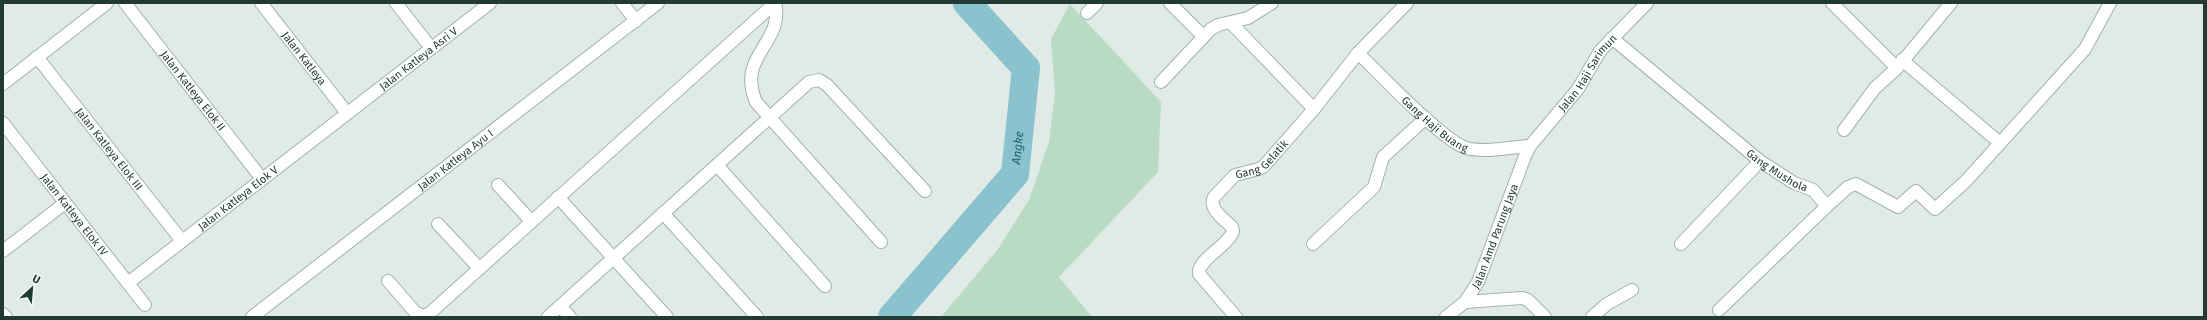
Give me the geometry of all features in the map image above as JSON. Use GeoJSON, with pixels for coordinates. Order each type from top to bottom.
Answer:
{"type":"FeatureCollection","features":[{"type":"Feature","properties":{"kind":"street"},"geometry":{"type":"LineString","coordinates":[[3,84],[107,3]]}},
{"type":"Feature","properties":{"kind":"street","name":"Jalan Katleya Elok II"},"geometry":{"type":"LineString","coordinates":[[125,3],[262,179]]}},
{"type":"Feature","properties":{"kind":"street","name":"Jalan Katleya"},"geometry":{"type":"LineString","coordinates":[[261,3],[347,113]]}},
{"type":"Feature","properties":{"kind":"street"},"geometry":{"type":"LineString","coordinates":[[396,3],[431,48]]}},
{"type":"Feature","properties":{"kind":"street","name":"Jalan Katleya Asri V"},"geometry":{"type":"LineString","coordinates":[[347,113],[490,3]]}},
{"type":"Feature","properties":{"kind":"street"},"geometry":{"type":"LineString","coordinates":[[622,3],[636,21]]}},
{"type":"Feature","properties":{"kind":"street","name":"Jalan Katleya Ayu I"},"geometry":{"type":"LineString","coordinates":[[252,317],[658,3]]}},
{"type":"Feature","properties":{"kind":"street"},"geometry":{"type":"LineString","coordinates":[[388,282],[415,312],[423,316],[430,313],[775,3],[778,16],[774,30],[753,66],[750,79],[751,90],[756,102],[881,242]]}},
{"type":"Feature","properties":{"kind":"street"},"geometry":{"type":"LineString","coordinates":[[1087,13],[1097,3]]}},
{"type":"Feature","properties":{"kind":"street"},"geometry":{"type":"LineString","coordinates":[[1170,3],[1203,36]]}},
{"type":"Feature","properties":{"kind":"street"},"geometry":{"type":"LineString","coordinates":[[1161,82],[1203,36],[1218,25],[1248,18],[1272,3]]}},
{"type":"Feature","properties":{"kind":"street"},"geometry":{"type":"LineString","coordinates":[[1231,23],[1314,109],[1358,53],[1407,3]]}},
{"type":"Feature","properties":{"kind":"street","name":"Jalan Haji Sarimun"},"geometry":{"type":"LineString","coordinates":[[1530,146],[1571,98],[1595,57],[1647,3]]}},
{"type":"Feature","properties":{"kind":"street"},"geometry":{"type":"LineString","coordinates":[[1832,3],[1900,64],[2000,143]]}},
{"type":"Feature","properties":{"kind":"street"},"geometry":{"type":"LineString","coordinates":[[1844,130],[1876,88],[1900,64],[1951,3]]}},
{"type":"Feature","properties":{"kind":"street"},"geometry":{"type":"LineString","coordinates":[[1719,310],[1826,206],[1848,188],[1856,184],[1898,207],[1916,191],[1935,208],[1966,181],[2085,49],[2110,3]]}},
{"type":"Feature","properties":{"kind":"street","name":"Gang Mushola"},"geometry":{"type":"LineString","coordinates":[[1612,38],[1760,161],[1794,183],[1813,190],[1826,206]]}},
{"type":"Feature","properties":{"kind":"street","name":"Gang Haji Buang"},"geometry":{"type":"LineString","coordinates":[[1358,53],[1426,118],[1453,141],[1467,148],[1530,146]]}},
{"type":"Feature","properties":{"kind":"street","name":"Jalan Katleya Elok III"},"geometry":{"type":"LineString","coordinates":[[38,57],[182,241]]}},
{"type":"Feature","properties":{"kind":"street"},"geometry":{"type":"LineString","coordinates":[[548,317],[809,82],[819,80],[828,85],[925,191]]}},
{"type":"Feature","properties":{"kind":"street","name":"Gang Gelatik"},"geometry":{"type":"LineString","coordinates":[[1236,317],[1199,274],[1201,265],[1230,238],[1233,231],[1232,227],[1214,208],[1212,201],[1235,175],[1259,170],[1264,166],[1314,109]]}},
{"type":"Feature","properties":{"kind":"street","name":"Jalan Katleya Elok V"},"geometry":{"type":"LineString","coordinates":[[128,283],[347,113]]}},
{"type":"Feature","properties":{"kind":"street"},"geometry":{"type":"LineString","coordinates":[[1313,244],[1374,187],[1383,158],[1426,118]]}},
{"type":"Feature","properties":{"kind":"street","name":"Jalan Katleya Elok IV"},"geometry":{"type":"LineString","coordinates":[[3,123],[145,305]]}},
{"type":"Feature","properties":{"kind":"street","name":"Jalan Amd Parung Jaya"},"geometry":{"type":"LineString","coordinates":[[1446,317],[1465,302],[1478,282],[1530,146]]}},
{"type":"Feature","properties":{"kind":"street"},"geometry":{"type":"LineString","coordinates":[[1681,244],[1760,161]]}},
{"type":"Feature","properties":{"kind":"street"},"geometry":{"type":"LineString","coordinates":[[717,166],[825,286]]}},
{"type":"Feature","properties":{"kind":"street"},"geometry":{"type":"LineString","coordinates":[[498,185],[531,221]]}},
{"type":"Feature","properties":{"kind":"street"},"geometry":{"type":"LineString","coordinates":[[558,197],[667,317]]}},
{"type":"Feature","properties":{"kind":"street"},"geometry":{"type":"LineString","coordinates":[[3,251],[65,203]]}},
{"type":"Feature","properties":{"kind":"street"},"geometry":{"type":"LineString","coordinates":[[664,213],[757,317]]}},
{"type":"Feature","properties":{"kind":"street"},"geometry":{"type":"LineString","coordinates":[[438,224],[479,268]]}},
{"type":"Feature","properties":{"kind":"street"},"geometry":{"type":"LineString","coordinates":[[1592,317],[1612,301],[1632,290]]}},
{"type":"Feature","properties":{"kind":"street"},"geometry":{"type":"LineString","coordinates":[[1465,302],[1522,298],[1528,300],[1545,317]]}},
{"type":"Feature","properties":{"kind":"street"},"geometry":{"type":"LineString","coordinates":[[560,306],[570,317]]}},
{"type":"Feature","properties":{"kind":"street"},"geometry":{"type":"LineString","coordinates":[[3,314],[6,317]]}},
{"type":"Feature","properties":{"kind":"green space"},"geometry":{"type":"Polygon","coordinates":[[[1070,4],[1161,102],[1158,172],[1059,277],[1092,317],[941,317],[998,249],[1029,200],[1049,142],[1055,92],[1051,39],[1070,4]]]}},
{"type":"Feature","properties":{"kind":"waterway","name":"Angke"},"geometry":{"type":"LineString","coordinates":[[892,317],[1015,174],[1026,68],[967,3]]}}]}
